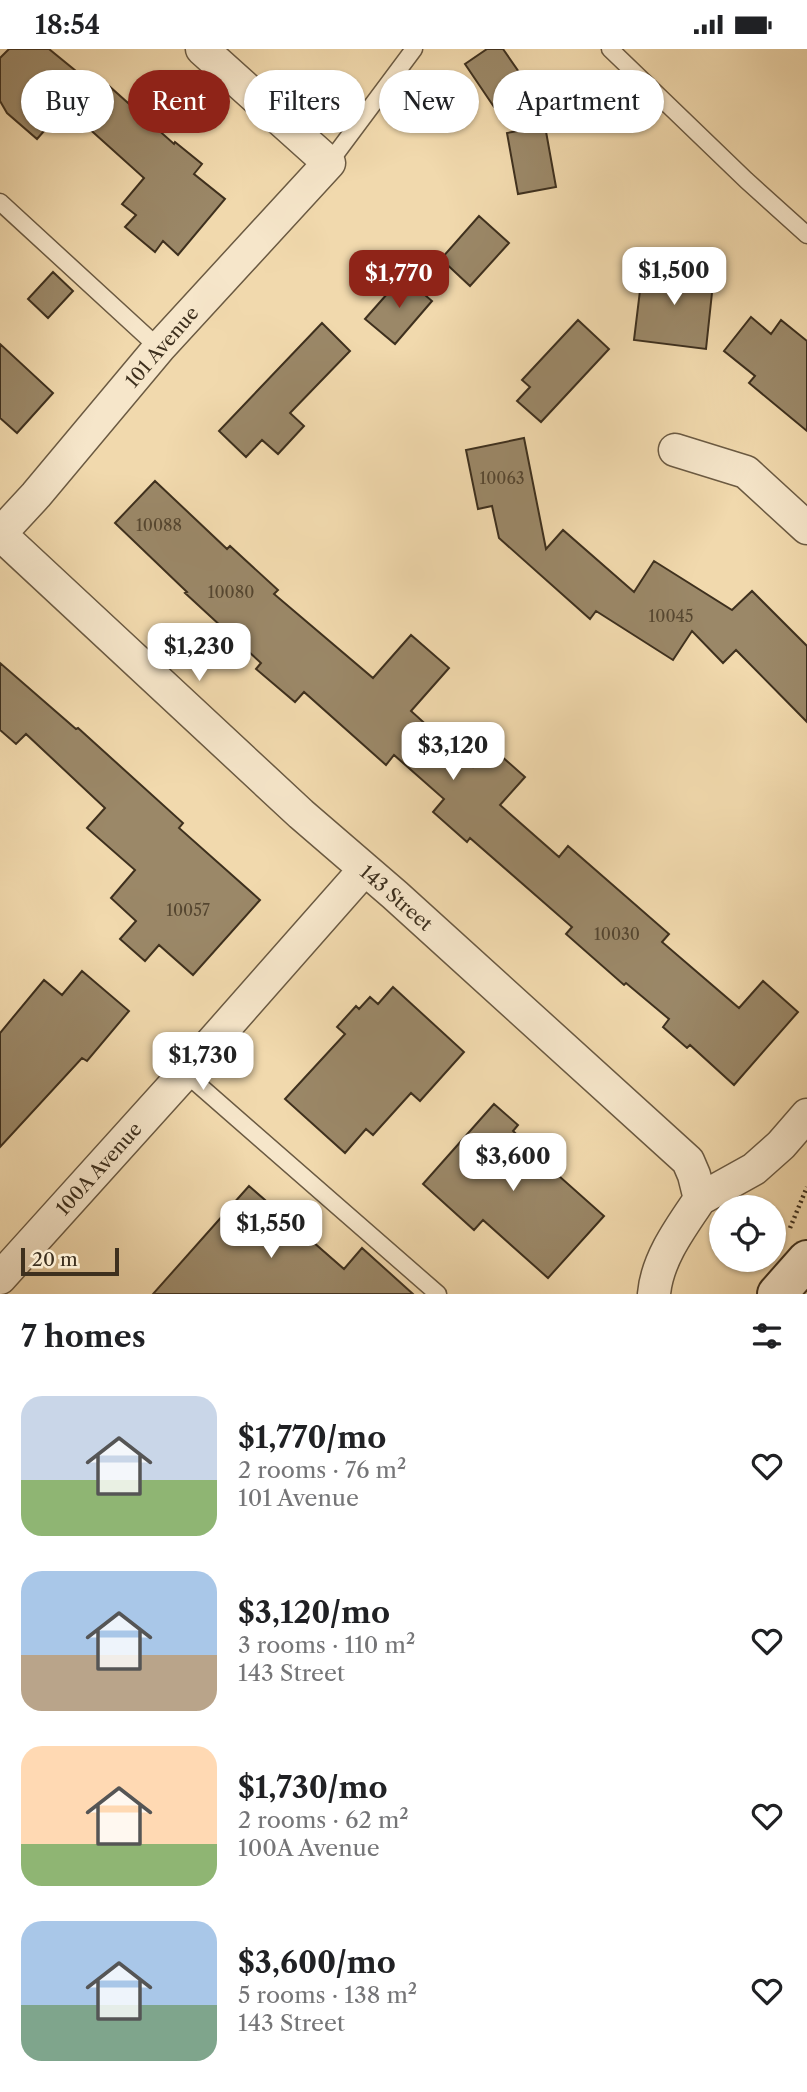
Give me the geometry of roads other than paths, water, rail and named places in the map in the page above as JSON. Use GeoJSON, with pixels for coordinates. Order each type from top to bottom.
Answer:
{"type":"FeatureCollection","features":[{"type":"Feature","properties":{"kind":"main road"},"geometry":{"type":"LineString","coordinates":[[777,1294],[797,1249]]}},
{"type":"Feature","properties":{"kind":"street"},"geometry":{"type":"LineString","coordinates":[[202,49],[329,163]]}},
{"type":"Feature","properties":{"kind":"street","name":"101 Avenue"},"geometry":{"type":"LineString","coordinates":[[0,534],[159,348],[329,163]]}},
{"type":"Feature","properties":{"kind":"street"},"geometry":{"type":"LineString","coordinates":[[675,450],[746,472],[807,528]]}},
{"type":"Feature","properties":{"kind":"street","name":"143 Street"},"geometry":{"type":"LineString","coordinates":[[0,534],[364,870],[395,895],[688,1161],[699,1199]]}},
{"type":"Feature","properties":{"kind":"street","name":"100A Avenue"},"geometry":{"type":"LineString","coordinates":[[0,1278],[186,1073],[364,870]]}},
{"type":"Feature","properties":{"kind":"street"},"geometry":{"type":"LineString","coordinates":[[655,1294],[655,1283],[673,1239],[699,1199],[754,1169],[781,1145],[807,1115]]}},
{"type":"Feature","properties":{"kind":"lane"},"geometry":{"type":"LineString","coordinates":[[329,163],[414,49]]}},
{"type":"Feature","properties":{"kind":"lane"},"geometry":{"type":"LineString","coordinates":[[610,49],[807,235]]}},
{"type":"Feature","properties":{"kind":"lane"},"geometry":{"type":"LineString","coordinates":[[0,202],[159,348]]}},
{"type":"Feature","properties":{"kind":"lane"},"geometry":{"type":"LineString","coordinates":[[186,1073],[439,1294]]}}]}
